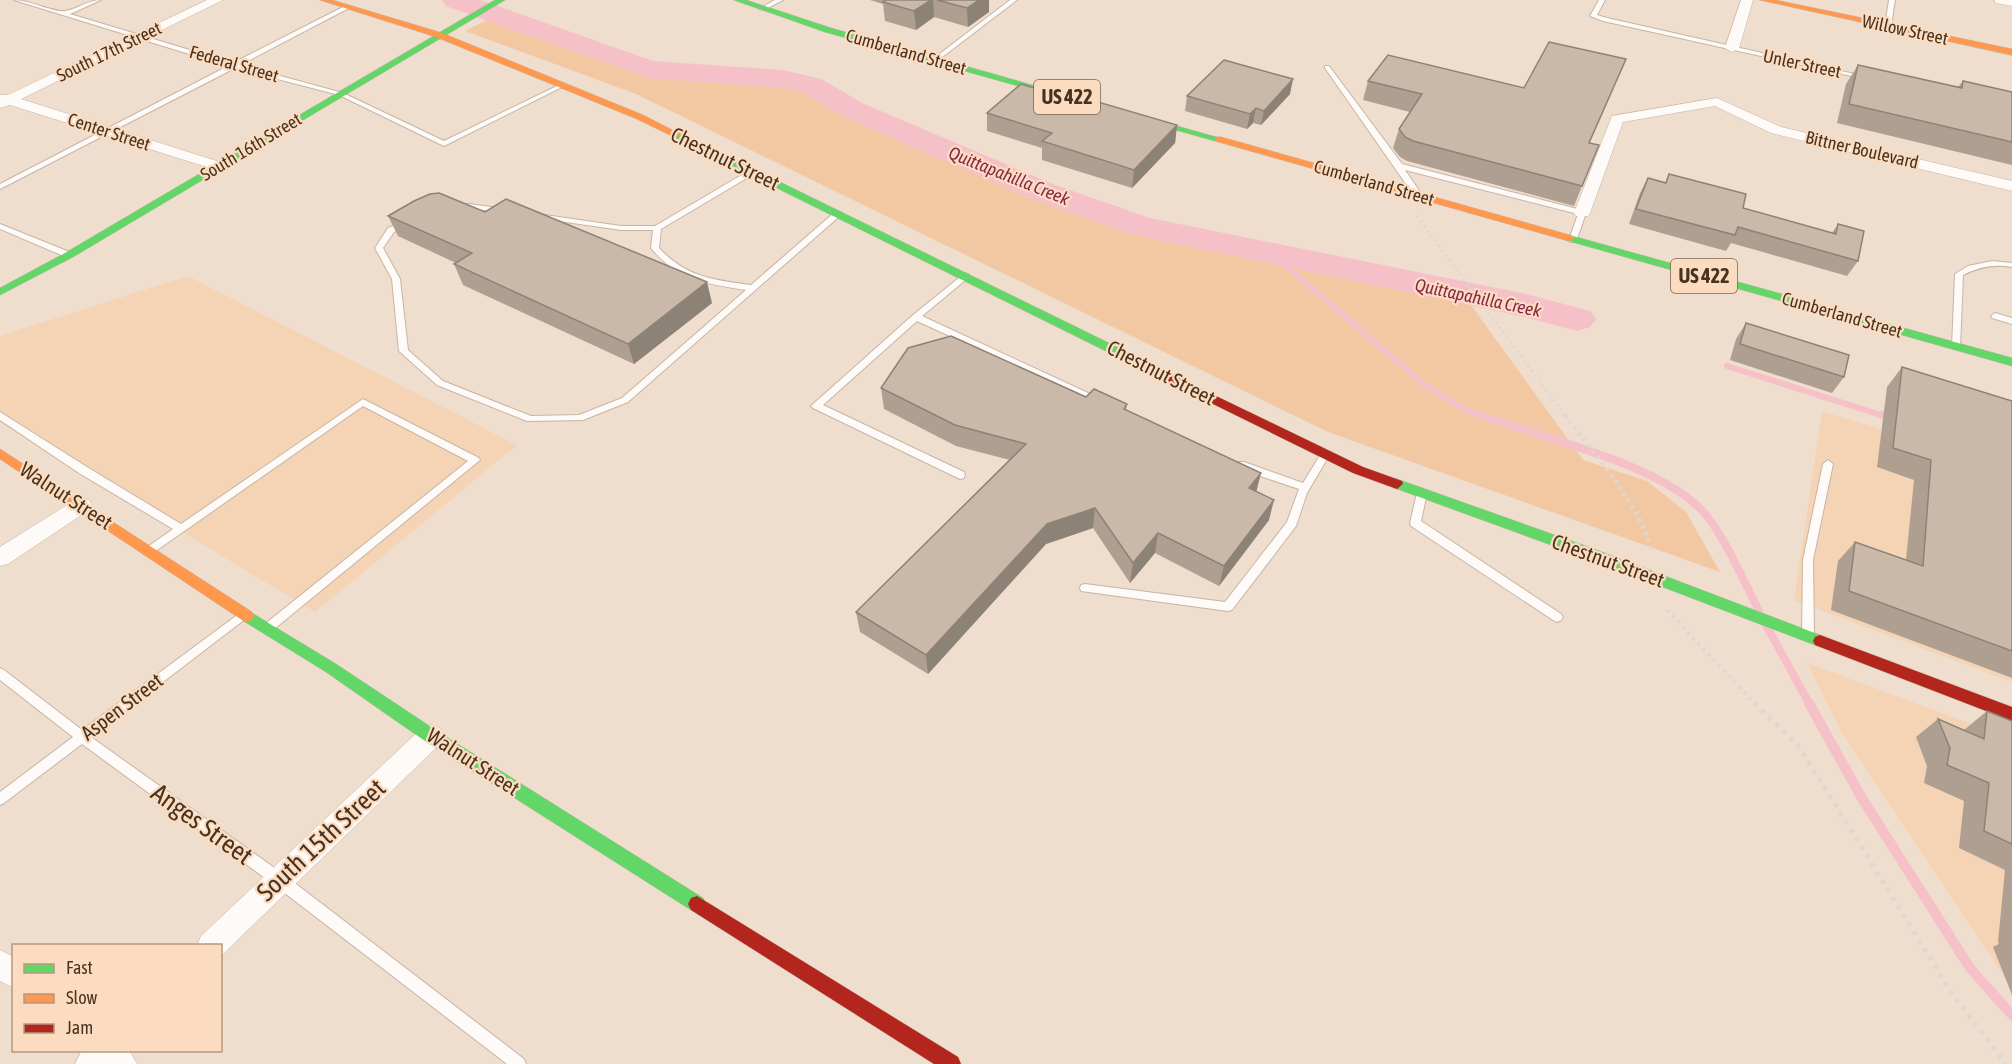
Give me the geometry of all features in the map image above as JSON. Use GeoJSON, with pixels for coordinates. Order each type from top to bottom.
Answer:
{"type":"FeatureCollection","features":[{"type":"Feature","properties":{"kind":"main road","name":"Chestnut Street"},"geometry":{"type":"LineString","coordinates":[[324,0],[439,34],[640,117],[1358,470],[2012,714]]}},
{"type":"Feature","properties":{"kind":"main road","name":"Cumberland Street"},"geometry":{"type":"LineString","coordinates":[[738,0],[828,30],[2012,362]]}},
{"type":"Feature","properties":{"kind":"main road","name":"Willow Street"},"geometry":{"type":"LineString","coordinates":[[1764,0],[2012,52]]}},
{"type":"Feature","properties":{"kind":"main road","name":"South 16th Street"},"geometry":{"type":"LineString","coordinates":[[0,292],[69,255],[439,34],[498,2]]}},
{"type":"Feature","properties":{"kind":"main road","name":"Walnut Street"},"geometry":{"type":"LineString","coordinates":[[0,453],[244,614],[332,668],[431,736],[951,1064]]}},
{"type":"Feature","properties":{"kind":"street","name":"South 17th Street"},"geometry":{"type":"LineString","coordinates":[[3,100],[140,38],[217,0]]}},
{"type":"Feature","properties":{"kind":"street"},"geometry":{"type":"LineString","coordinates":[[1732,48],[1747,0]]}},
{"type":"Feature","properties":{"kind":"street"},"geometry":{"type":"LineString","coordinates":[[2000,0],[2012,2]]}},
{"type":"Feature","properties":{"kind":"street","name":"Center Street"},"geometry":{"type":"LineString","coordinates":[[3,100],[219,166]]}},
{"type":"Feature","properties":{"kind":"street","name":"Bittner Boulevard"},"geometry":{"type":"LineString","coordinates":[[1582,213],[1617,119],[1717,102],[1776,130],[2012,186]]}},
{"type":"Feature","properties":{"kind":"street"},"geometry":{"type":"LineString","coordinates":[[0,558],[82,505]]}},
{"type":"Feature","properties":{"kind":"street","name":"South 15th Street"},"geometry":{"type":"LineString","coordinates":[[212,944],[431,736]]}},
{"type":"Feature","properties":{"kind":"street"},"geometry":{"type":"LineString","coordinates":[[90,1064],[104,1052]]}},
{"type":"Feature","properties":{"kind":"street"},"geometry":{"type":"LineString","coordinates":[[108,1052],[122,1064]]}},
{"type":"Feature","properties":{"kind":"lane","name":"Federal Street"},"geometry":{"type":"LineString","coordinates":[[17,0],[232,65],[341,94],[444,144],[563,85]]}},
{"type":"Feature","properties":{"kind":"lane"},"geometry":{"type":"LineString","coordinates":[[64,14],[98,0]]}},
{"type":"Feature","properties":{"kind":"lane"},"geometry":{"type":"LineString","coordinates":[[762,9],[780,0]]}},
{"type":"Feature","properties":{"kind":"lane"},"geometry":{"type":"LineString","coordinates":[[935,60],[1014,0]]}},
{"type":"Feature","properties":{"kind":"lane","name":"Unler Street"},"geometry":{"type":"LineString","coordinates":[[1602,0],[1593,16],[1872,79]]}},
{"type":"Feature","properties":{"kind":"lane"},"geometry":{"type":"LineString","coordinates":[[1888,26],[1892,0]]}},
{"type":"Feature","properties":{"kind":"lane"},"geometry":{"type":"LineString","coordinates":[[0,187],[347,7]]}},
{"type":"Feature","properties":{"kind":"lane"},"geometry":{"type":"LineString","coordinates":[[1328,67],[1418,195]]}},
{"type":"Feature","properties":{"kind":"lane"},"geometry":{"type":"LineString","coordinates":[[1399,166],[1582,213],[1573,240]]}},
{"type":"Feature","properties":{"kind":"lane"},"geometry":{"type":"LineString","coordinates":[[526,214],[621,228],[657,228],[753,172]]}},
{"type":"Feature","properties":{"kind":"lane"},"geometry":{"type":"LineString","coordinates":[[447,209],[469,206],[514,212]]}},
{"type":"Feature","properties":{"kind":"lane"},"geometry":{"type":"LineString","coordinates":[[418,218],[391,230],[379,248],[396,279],[404,351],[440,382],[530,419],[580,418],[625,400],[838,214]]}},
{"type":"Feature","properties":{"kind":"lane"},"geometry":{"type":"LineString","coordinates":[[0,226],[69,255]]}},
{"type":"Feature","properties":{"kind":"lane"},"geometry":{"type":"LineString","coordinates":[[657,228],[655,248],[669,265],[700,280],[752,288]]}},
{"type":"Feature","properties":{"kind":"lane"},"geometry":{"type":"LineString","coordinates":[[1956,347],[1959,274],[1966,270],[2000,262],[2012,265]]}},
{"type":"Feature","properties":{"kind":"lane"},"geometry":{"type":"LineString","coordinates":[[960,475],[816,406],[965,276]]}},
{"type":"Feature","properties":{"kind":"lane"},"geometry":{"type":"LineString","coordinates":[[1995,316],[2012,321]]}},
{"type":"Feature","properties":{"kind":"lane"},"geometry":{"type":"LineString","coordinates":[[916,317],[1111,407]]}},
{"type":"Feature","properties":{"kind":"lane"},"geometry":{"type":"LineString","coordinates":[[150,551],[363,402],[475,460],[267,628]]}},
{"type":"Feature","properties":{"kind":"lane"},"geometry":{"type":"LineString","coordinates":[[0,416],[83,470],[182,529]]}},
{"type":"Feature","properties":{"kind":"lane"},"geometry":{"type":"LineString","coordinates":[[1085,588],[1228,607],[1292,523],[1305,487],[1325,454]]}},
{"type":"Feature","properties":{"kind":"lane"},"geometry":{"type":"LineString","coordinates":[[1230,461],[1305,487]]}},
{"type":"Feature","properties":{"kind":"lane"},"geometry":{"type":"LineString","coordinates":[[1808,637],[1808,560],[1828,464]]}},
{"type":"Feature","properties":{"kind":"lane"},"geometry":{"type":"LineString","coordinates":[[1422,493],[1415,524],[1557,617]]}},
{"type":"Feature","properties":{"kind":"lane","name":"Aspen Street"},"geometry":{"type":"LineString","coordinates":[[0,799],[244,614]]}},
{"type":"Feature","properties":{"kind":"lane","name":"Anges Street"},"geometry":{"type":"LineString","coordinates":[[0,673],[82,737],[278,879],[519,1064]]}},
{"type":"Feature","properties":{"kind":"path"},"geometry":{"type":"LineString","coordinates":[[1397,189],[1609,474],[1634,510],[1650,542],[1653,555]]}},
{"type":"Feature","properties":{"kind":"path"},"geometry":{"type":"LineString","coordinates":[[1663,605],[1737,687],[1798,746],[1953,995],[2006,1064]]}},
{"type":"Feature","properties":{"kind":"shaded area"},"geometry":{"type":"Polygon","coordinates":[[[491,18],[644,73],[786,84],[801,88],[847,114],[1045,200],[1138,232],[1468,301],[1583,460],[1647,481],[1686,512],[1720,572],[1328,432],[636,94],[465,31],[491,18]]]}},
{"type":"Feature","properties":{"kind":"shaded area"},"geometry":{"type":"Polygon","coordinates":[[[188,276],[517,445],[315,612],[0,422],[0,336],[188,276]]]}},
{"type":"Feature","properties":{"kind":"shaded area"},"geometry":{"type":"Polygon","coordinates":[[[1822,411],[2012,471],[2012,682],[1794,600],[1822,411]]]}},
{"type":"Feature","properties":{"kind":"shaded area"},"geometry":{"type":"Polygon","coordinates":[[[1807,663],[2012,739],[2012,986],[1842,733],[1807,663]]]}},
{"type":"Feature","properties":{"kind":"building"},"geometry":{"type":"Polygon","coordinates":[[[886,0],[931,0],[914,11],[883,2],[886,0]]]}},
{"type":"Feature","properties":{"kind":"building"},"geometry":{"type":"Polygon","coordinates":[[[937,0],[979,0],[967,8],[937,0]]]}},
{"type":"Feature","properties":{"kind":"building"},"geometry":{"type":"Polygon","coordinates":[[[1549,42],[1626,59],[1589,143],[1599,145],[1582,186],[1413,141],[1405,137],[1399,129],[1422,94],[1368,81],[1388,55],[1524,88],[1549,42]]]}},
{"type":"Feature","properties":{"kind":"building"},"geometry":{"type":"Polygon","coordinates":[[[1224,60],[1293,79],[1264,111],[1256,108],[1250,114],[1187,96],[1224,60]]]}},
{"type":"Feature","properties":{"kind":"building"},"geometry":{"type":"Polygon","coordinates":[[[1858,65],[1962,88],[1963,81],[2012,92],[2012,142],[1849,104],[1858,65]]]}},
{"type":"Feature","properties":{"kind":"building"},"geometry":{"type":"Polygon","coordinates":[[[1021,84],[1084,103],[1088,99],[1177,125],[1134,170],[1042,141],[1052,133],[987,113],[1021,84]]]}},
{"type":"Feature","properties":{"kind":"building"},"geometry":{"type":"Polygon","coordinates":[[[1669,174],[1746,194],[1743,208],[1836,234],[1838,224],[1864,231],[1858,261],[1738,227],[1735,235],[1636,209],[1648,178],[1666,183],[1669,174]]]}},
{"type":"Feature","properties":{"kind":"building"},"geometry":{"type":"Polygon","coordinates":[[[439,193],[485,212],[506,199],[707,282],[628,344],[454,264],[472,253],[388,216],[414,201],[439,193]]]}},
{"type":"Feature","properties":{"kind":"building"},"geometry":{"type":"Polygon","coordinates":[[[1746,323],[1849,355],[1844,377],[1740,344],[1746,323]]]}},
{"type":"Feature","properties":{"kind":"building"},"geometry":{"type":"Polygon","coordinates":[[[951,336],[1086,397],[1094,389],[1127,404],[1124,409],[1261,473],[1249,488],[1274,500],[1224,566],[1158,533],[1133,563],[1095,508],[1047,524],[926,655],[856,612],[1026,444],[955,425],[881,388],[908,348],[951,336]]]}},
{"type":"Feature","properties":{"kind":"building"},"geometry":{"type":"Polygon","coordinates":[[[1902,367],[2012,401],[2012,651],[1849,591],[1855,542],[1923,566],[1931,460],[1893,448],[1902,367]]]}},
{"type":"Feature","properties":{"kind":"building"},"geometry":{"type":"Polygon","coordinates":[[[1987,711],[2012,721],[2012,844],[1984,831],[1989,783],[1947,765],[1950,748],[1938,719],[1984,739],[1987,711]]]}},
{"type":"Feature","properties":{"kind":"waterway","name":"Quittapahilla Creek"},"geometry":{"type":"LineString","coordinates":[[455,0],[649,69],[783,79],[811,85],[853,110],[1043,192],[1142,227],[1526,306],[1577,319]]}},
{"type":"Feature","properties":{"kind":"waterway"},"geometry":{"type":"LineString","coordinates":[[1272,254],[1425,385],[1462,408],[1485,417]]}},
{"type":"Feature","properties":{"kind":"waterway","name":"Quittapahilla Creek"},"geometry":{"type":"LineString","coordinates":[[1727,366],[1887,417]]}},
{"type":"Feature","properties":{"kind":"waterway"},"geometry":{"type":"LineString","coordinates":[[1481,415],[1633,467],[1687,497],[1706,515],[1721,536],[1759,611]]}},
{"type":"Feature","properties":{"kind":"waterway","name":"Quittapahilla Creek"},"geometry":{"type":"LineString","coordinates":[[1882,415],[1891,418]]}},
{"type":"Feature","properties":{"kind":"waterway"},"geometry":{"type":"LineString","coordinates":[[1767,627],[1810,705]]}},
{"type":"Feature","properties":{"kind":"waterway"},"geometry":{"type":"LineString","coordinates":[[1809,703],[1863,800],[1970,968],[2012,1015]]}},
{"type":"Feature","properties":{"kind":"traffic: fast"},"geometry":{"type":"LineString","coordinates":[[0,292],[69,255],[501,0]]}},
{"type":"Feature","properties":{"kind":"traffic: fast"},"geometry":{"type":"LineString","coordinates":[[738,0],[828,30],[1218,139]]}},
{"type":"Feature","properties":{"kind":"traffic: fast"},"geometry":{"type":"LineString","coordinates":[[677,135],[1160,373]]}},
{"type":"Feature","properties":{"kind":"traffic: fast"},"geometry":{"type":"LineString","coordinates":[[1569,238],[2012,362]]}},
{"type":"Feature","properties":{"kind":"traffic: fast"},"geometry":{"type":"LineString","coordinates":[[1397,484],[1589,553],[1820,641]]}},
{"type":"Feature","properties":{"kind":"traffic: fast"},"geometry":{"type":"LineString","coordinates":[[247,616],[331,668],[431,736],[697,904]]}},
{"type":"Feature","properties":{"kind":"traffic: slow"},"geometry":{"type":"LineString","coordinates":[[324,0],[439,35],[640,117],[677,135]]}},
{"type":"Feature","properties":{"kind":"traffic: slow"},"geometry":{"type":"LineString","coordinates":[[1764,0],[2012,52]]}},
{"type":"Feature","properties":{"kind":"traffic: slow"},"geometry":{"type":"LineString","coordinates":[[1218,139],[1569,238]]}},
{"type":"Feature","properties":{"kind":"traffic: slow"},"geometry":{"type":"LineString","coordinates":[[0,453],[247,616]]}},
{"type":"Feature","properties":{"kind":"traffic: jam"},"geometry":{"type":"LineString","coordinates":[[1160,373],[1358,470],[1397,484]]}},
{"type":"Feature","properties":{"kind":"traffic: jam"},"geometry":{"type":"LineString","coordinates":[[1820,641],[2012,714]]}},
{"type":"Feature","properties":{"kind":"traffic: jam"},"geometry":{"type":"LineString","coordinates":[[697,904],[951,1064]]}}]}
